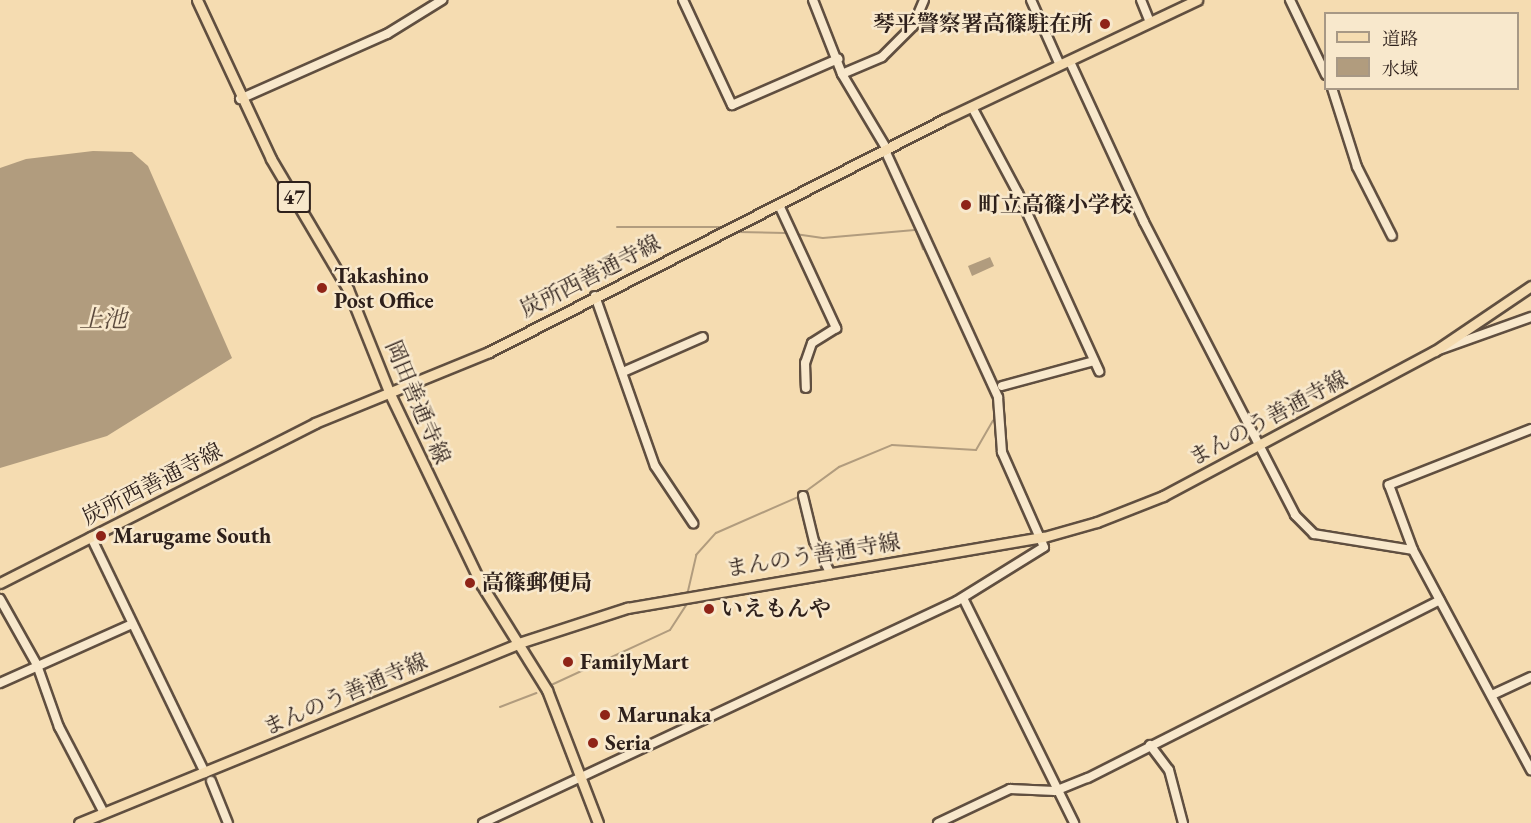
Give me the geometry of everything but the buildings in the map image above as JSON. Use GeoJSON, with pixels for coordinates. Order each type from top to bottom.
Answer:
{"type":"FeatureCollection","features":[{"type":"Feature","properties":{"kind":"main road","name":"岡田善通寺線"},"geometry":{"type":"LineString","coordinates":[[197,0],[240,99],[348,289],[390,394],[481,584],[547,690],[575,776],[598,823]]}},
{"type":"Feature","properties":{"kind":"main road","name":"炭所西善通寺線"},"geometry":{"type":"LineString","coordinates":[[0,584],[315,423],[489,352],[595,296],[972,107],[1071,64],[1197,0]]}},
{"type":"Feature","properties":{"kind":"main road","name":"まんのう善通寺線"},"geometry":{"type":"LineString","coordinates":[[79,823],[208,777],[519,643],[666,598],[831,574],[1044,537],[1163,496],[1435,351],[1531,286]]}},
{"type":"Feature","properties":{"kind":"street"},"geometry":{"type":"LineString","coordinates":[[240,99],[387,34],[442,0]]}},
{"type":"Feature","properties":{"kind":"street"},"geometry":{"type":"LineString","coordinates":[[683,0],[732,105],[838,59]]}},
{"type":"Feature","properties":{"kind":"street"},"geometry":{"type":"LineString","coordinates":[[483,823],[575,776],[963,598],[1040,554],[1044,537],[1002,452],[998,397],[886,150],[842,74],[813,0]]}},
{"type":"Feature","properties":{"kind":"street"},"geometry":{"type":"LineString","coordinates":[[842,74],[882,57],[913,26],[924,0]]}},
{"type":"Feature","properties":{"kind":"street"},"geometry":{"type":"LineString","coordinates":[[1031,0],[1059,63]]}},
{"type":"Feature","properties":{"kind":"street"},"geometry":{"type":"LineString","coordinates":[[1142,0],[1150,22]]}},
{"type":"Feature","properties":{"kind":"street"},"geometry":{"type":"LineString","coordinates":[[1290,0],[1324,71]]}},
{"type":"Feature","properties":{"kind":"street"},"geometry":{"type":"LineString","coordinates":[[1071,64],[1144,222],[1295,515],[1314,534],[1413,550]]}},
{"type":"Feature","properties":{"kind":"street"},"geometry":{"type":"LineString","coordinates":[[1333,90],[1357,167],[1392,236]]}},
{"type":"Feature","properties":{"kind":"street"},"geometry":{"type":"LineString","coordinates":[[972,107],[1018,193],[1099,371]]}},
{"type":"Feature","properties":{"kind":"street"},"geometry":{"type":"LineString","coordinates":[[779,205],[836,328],[812,343],[805,363],[806,388]]}},
{"type":"Feature","properties":{"kind":"street"},"geometry":{"type":"LineString","coordinates":[[595,296],[601,325],[622,372],[655,466],[693,523]]}},
{"type":"Feature","properties":{"kind":"street"},"geometry":{"type":"LineString","coordinates":[[1435,351],[1531,317]]}},
{"type":"Feature","properties":{"kind":"street"},"geometry":{"type":"LineString","coordinates":[[622,372],[703,337]]}},
{"type":"Feature","properties":{"kind":"street"},"geometry":{"type":"LineString","coordinates":[[1002,386],[1094,361]]}},
{"type":"Feature","properties":{"kind":"street"},"geometry":{"type":"LineString","coordinates":[[1531,429],[1389,486],[1413,550],[1531,770]]}},
{"type":"Feature","properties":{"kind":"street"},"geometry":{"type":"LineString","coordinates":[[803,496],[814,541],[831,574]]}},
{"type":"Feature","properties":{"kind":"street"},"geometry":{"type":"LineString","coordinates":[[91,537],[208,777],[228,823]]}},
{"type":"Feature","properties":{"kind":"street"},"geometry":{"type":"LineString","coordinates":[[963,598],[1055,791],[1074,823]]}},
{"type":"Feature","properties":{"kind":"street"},"geometry":{"type":"LineString","coordinates":[[0,599],[37,665],[58,727],[104,813]]}},
{"type":"Feature","properties":{"kind":"street"},"geometry":{"type":"LineString","coordinates":[[938,823],[1010,789],[1055,791],[1440,600]]}},
{"type":"Feature","properties":{"kind":"street"},"geometry":{"type":"LineString","coordinates":[[0,683],[132,624]]}},
{"type":"Feature","properties":{"kind":"street"},"geometry":{"type":"LineString","coordinates":[[1492,695],[1531,677]]}},
{"type":"Feature","properties":{"kind":"street"},"geometry":{"type":"LineString","coordinates":[[1150,745],[1169,770],[1184,823]]}},
{"type":"Feature","properties":{"kind":"water","name":"上池"},"geometry":{"type":"Polygon","coordinates":[[[93,151],[132,152],[148,166],[232,358],[107,436],[0,468],[0,168],[26,159],[93,151]]]}},
{"type":"Feature","properties":{"kind":"water"},"geometry":{"type":"Polygon","coordinates":[[[990,257],[994,266],[972,276],[968,266],[990,257]]]}},
{"type":"Feature","properties":{"kind":"waterway"},"geometry":{"type":"LineString","coordinates":[[908,208],[923,249]]}},
{"type":"Feature","properties":{"kind":"waterway"},"geometry":{"type":"LineString","coordinates":[[617,227],[722,227]]}},
{"type":"Feature","properties":{"kind":"waterway"},"geometry":{"type":"LineString","coordinates":[[795,234],[823,238],[915,230]]}},
{"type":"Feature","properties":{"kind":"waterway"},"geometry":{"type":"LineString","coordinates":[[738,232],[785,233]]}},
{"type":"Feature","properties":{"kind":"waterway"},"geometry":{"type":"LineString","coordinates":[[688,591],[696,555],[716,533],[798,497],[839,467],[892,445],[976,450],[993,420]]}},
{"type":"Feature","properties":{"kind":"waterway"},"geometry":{"type":"LineString","coordinates":[[549,686],[670,630],[689,601]]}},
{"type":"Feature","properties":{"kind":"waterway"},"geometry":{"type":"LineString","coordinates":[[500,707],[536,693]]}},
{"type":"Feature","properties":{"kind":"place","name":"琴平警察署高篠駐在所"},"geometry":{"type":"Point","coordinates":[1105,24]}},
{"type":"Feature","properties":{"kind":"place","name":"町立高篠小学校"},"geometry":{"type":"Point","coordinates":[966,205]}},
{"type":"Feature","properties":{"kind":"place","name":"Takashino Post Office"},"geometry":{"type":"Point","coordinates":[322,288]}},
{"type":"Feature","properties":{"kind":"place","name":"Marugame South"},"geometry":{"type":"Point","coordinates":[101,536]}},
{"type":"Feature","properties":{"kind":"place","name":"高篠郵便局"},"geometry":{"type":"Point","coordinates":[470,583]}},
{"type":"Feature","properties":{"kind":"place","name":"いえもんや"},"geometry":{"type":"Point","coordinates":[709,609]}},
{"type":"Feature","properties":{"kind":"place","name":"FamilyMart"},"geometry":{"type":"Point","coordinates":[568,662]}},
{"type":"Feature","properties":{"kind":"place","name":"Marunaka"},"geometry":{"type":"Point","coordinates":[605,715]}},
{"type":"Feature","properties":{"kind":"place","name":"Seria"},"geometry":{"type":"Point","coordinates":[593,743]}}]}
